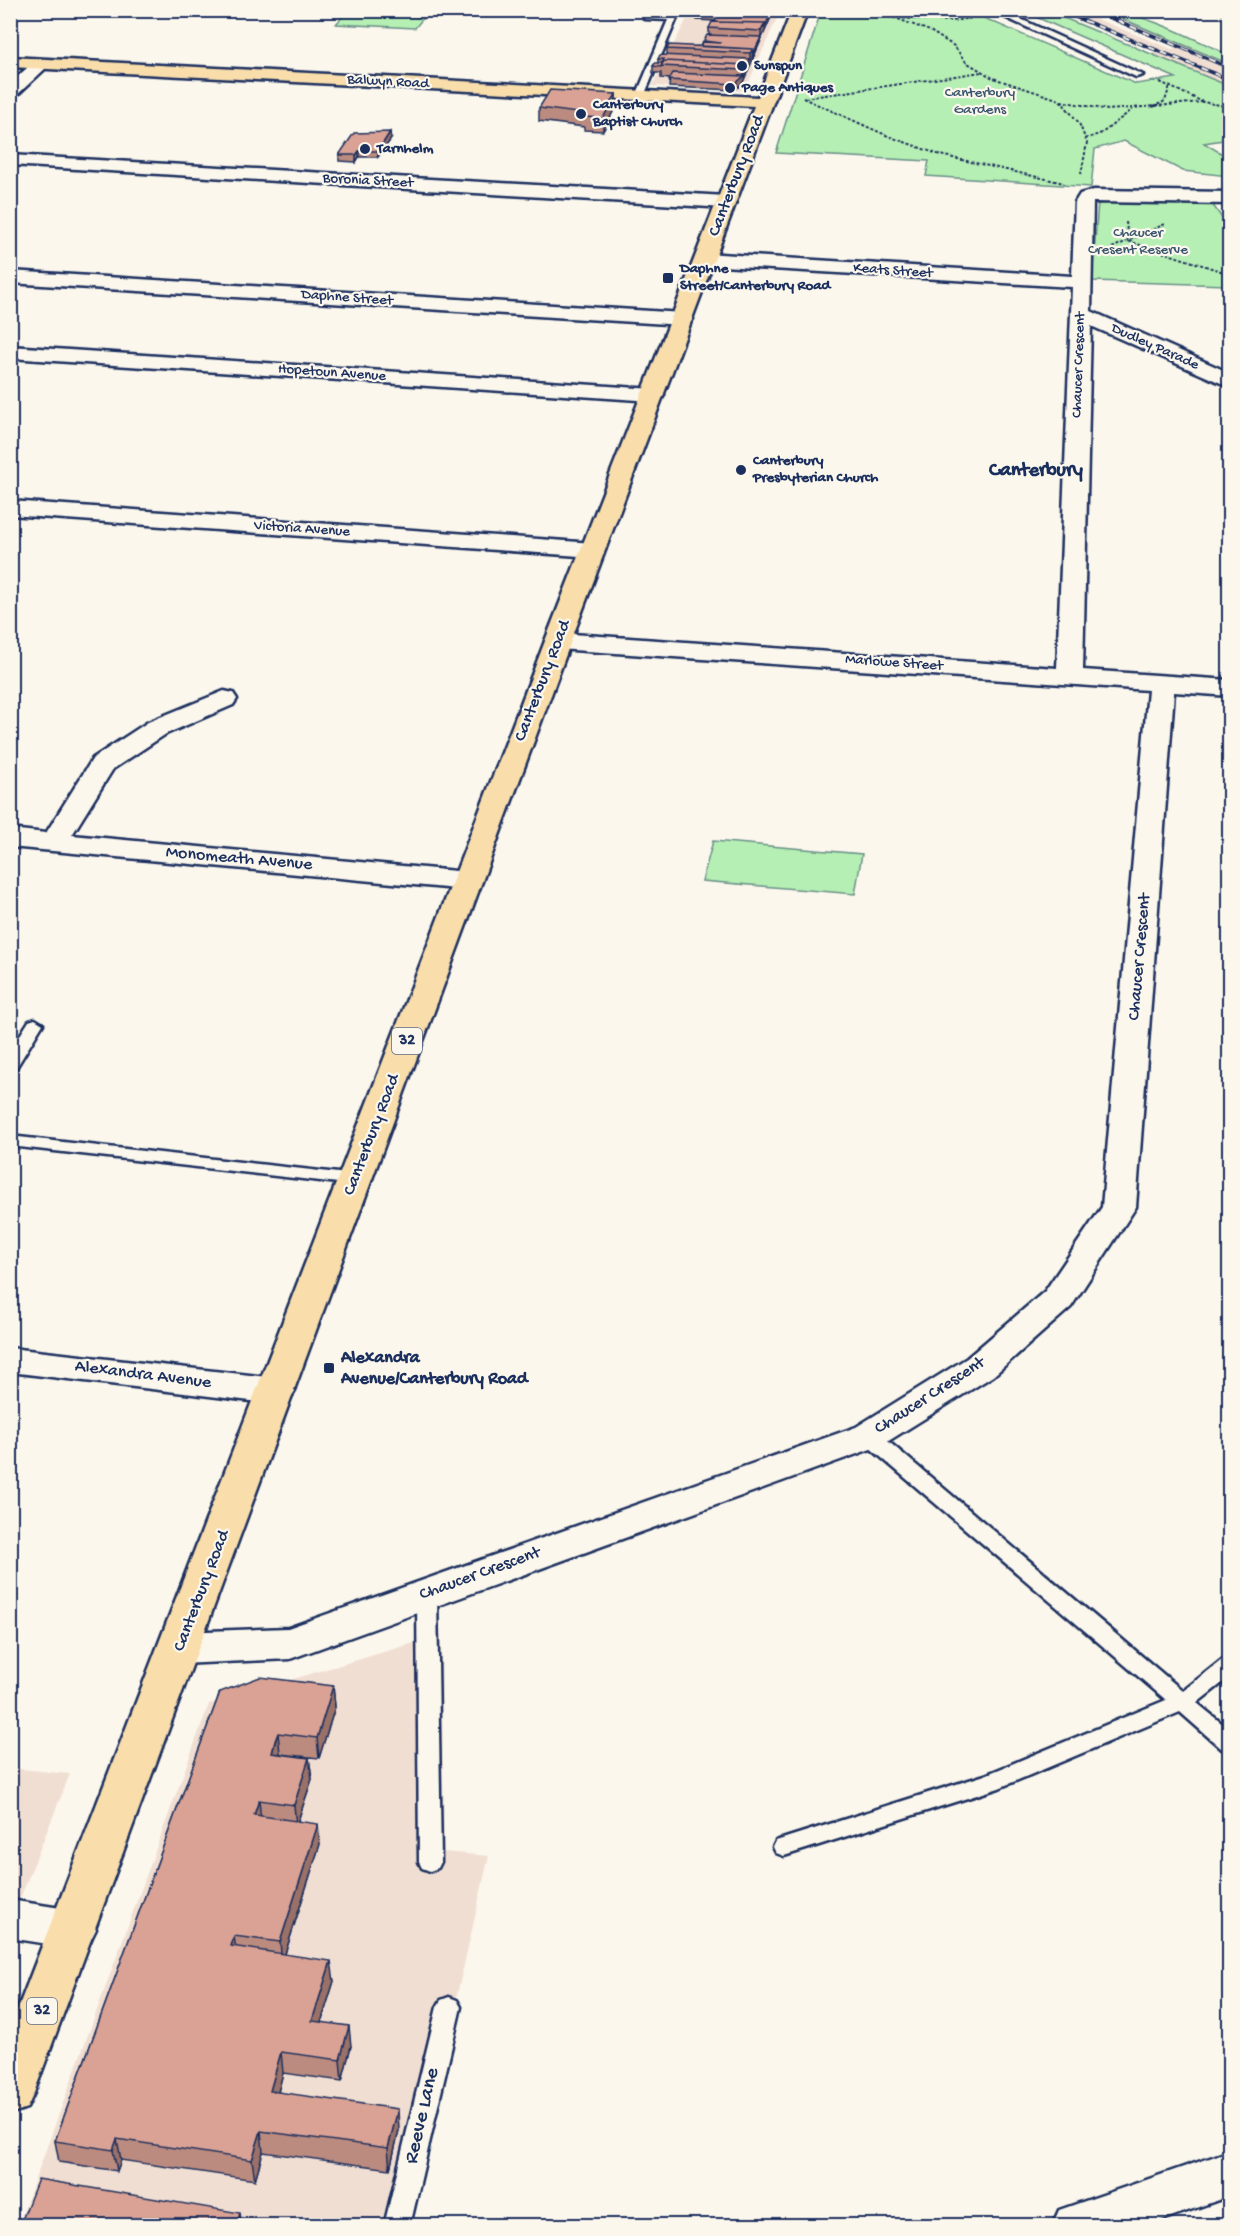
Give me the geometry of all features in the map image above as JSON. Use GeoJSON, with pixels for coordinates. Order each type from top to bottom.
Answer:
{"type":"FeatureCollection","features":[{"type":"Feature","properties":{"kind":"main road","name":"Canterbury Road"},"geometry":{"type":"LineString","coordinates":[[10,2093],[180,1648],[558,641],[800,10]]}},
{"type":"Feature","properties":{"kind":"main road","name":"Balwyn Road"},"geometry":{"type":"LineString","coordinates":[[10,62],[640,96],[768,97]]}},
{"type":"Feature","properties":{"kind":"street"},"geometry":{"type":"LineString","coordinates":[[10,92],[41,63]]}},
{"type":"Feature","properties":{"kind":"street","name":"Boronia Street"},"geometry":{"type":"LineString","coordinates":[[10,160],[726,202]]}},
{"type":"Feature","properties":{"kind":"street"},"geometry":{"type":"LineString","coordinates":[[1085,192],[1230,198]]}},
{"type":"Feature","properties":{"kind":"street","name":"Chaucer Crescent"},"geometry":{"type":"LineString","coordinates":[[1070,675],[1085,192]]}},
{"type":"Feature","properties":{"kind":"street","name":"Keats Street"},"geometry":{"type":"LineString","coordinates":[[705,259],[1081,273]]}},
{"type":"Feature","properties":{"kind":"street","name":"Daphne Street"},"geometry":{"type":"LineString","coordinates":[[10,277],[683,318]]}},
{"type":"Feature","properties":{"kind":"street","name":"Dudley Parade"},"geometry":{"type":"LineString","coordinates":[[1080,314],[1230,381]]}},
{"type":"Feature","properties":{"kind":"street","name":"Hopetoun Avenue"},"geometry":{"type":"LineString","coordinates":[[10,352],[653,395]]}},
{"type":"Feature","properties":{"kind":"street","name":"Victoria Avenue"},"geometry":{"type":"LineString","coordinates":[[10,508],[593,550]]}},
{"type":"Feature","properties":{"kind":"street","name":"Marlowe Street"},"geometry":{"type":"LineString","coordinates":[[558,641],[1070,675],[1230,688]]}},
{"type":"Feature","properties":{"kind":"street","name":"Chaucer Crescent"},"geometry":{"type":"LineString","coordinates":[[180,1648],[290,1642],[869,1436],[980,1367],[1058,1299],[1119,1207],[1162,682]]}},
{"type":"Feature","properties":{"kind":"street"},"geometry":{"type":"LineString","coordinates":[[54,842],[103,764],[157,728],[224,699]]}},
{"type":"Feature","properties":{"kind":"street","name":"Monomeath Avenue"},"geometry":{"type":"LineString","coordinates":[[10,838],[467,881]]}},
{"type":"Feature","properties":{"kind":"street","name":"Alexandra Avenue"},"geometry":{"type":"LineString","coordinates":[[10,1360],[276,1391]]}},
{"type":"Feature","properties":{"kind":"street"},"geometry":{"type":"LineString","coordinates":[[10,1919],[73,1929]]}},
{"type":"Feature","properties":{"kind":"street"},"geometry":{"type":"LineString","coordinates":[[1077,2226],[1230,2173]]}},
{"type":"Feature","properties":{"kind":"lane"},"geometry":{"type":"LineString","coordinates":[[640,96],[673,18],[647,17],[651,10]]}},
{"type":"Feature","properties":{"kind":"lane"},"geometry":{"type":"LineString","coordinates":[[996,12],[1140,75]]}},
{"type":"Feature","properties":{"kind":"lane"},"geometry":{"type":"LineString","coordinates":[[10,1065],[35,1023]]}},
{"type":"Feature","properties":{"kind":"lane"},"geometry":{"type":"LineString","coordinates":[[10,1141],[356,1180]]}},
{"type":"Feature","properties":{"kind":"lane"},"geometry":{"type":"LineString","coordinates":[[869,1436],[1230,1743]]}},
{"type":"Feature","properties":{"kind":"lane"},"geometry":{"type":"LineString","coordinates":[[427,1593],[430,1862]]}},
{"type":"Feature","properties":{"kind":"lane"},"geometry":{"type":"LineString","coordinates":[[784,1847],[991,1782],[1183,1702],[1230,1665]]}},
{"type":"Feature","properties":{"kind":"lane","name":"Reeve Lane"},"geometry":{"type":"LineString","coordinates":[[397,2226],[449,2007]]}},
{"type":"Feature","properties":{"kind":"path"},"geometry":{"type":"LineString","coordinates":[[854,10],[894,18],[952,21],[996,12]]}},
{"type":"Feature","properties":{"kind":"path"},"geometry":{"type":"LineString","coordinates":[[894,18],[930,32],[954,46],[966,62],[982,72],[1060,100],[1108,110],[1203,102]]}},
{"type":"Feature","properties":{"kind":"path"},"geometry":{"type":"LineString","coordinates":[[768,97],[803,98],[982,72]]}},
{"type":"Feature","properties":{"kind":"path"},"geometry":{"type":"LineString","coordinates":[[1140,75],[1203,102],[1230,107]]}},
{"type":"Feature","properties":{"kind":"path"},"geometry":{"type":"LineString","coordinates":[[1150,108],[1165,101],[1170,86]]}},
{"type":"Feature","properties":{"kind":"path"},"geometry":{"type":"LineString","coordinates":[[803,98],[901,142],[945,157],[1085,192],[1120,206],[1126,218],[1128,241]]}},
{"type":"Feature","properties":{"kind":"path"},"geometry":{"type":"LineString","coordinates":[[1060,100],[1079,123],[1087,143],[1081,174],[1085,192]]}},
{"type":"Feature","properties":{"kind":"path"},"geometry":{"type":"LineString","coordinates":[[1085,138],[1102,133],[1134,109]]}},
{"type":"Feature","properties":{"kind":"path"},"geometry":{"type":"LineString","coordinates":[[1081,273],[1128,241],[1191,213],[1205,198]]}},
{"type":"Feature","properties":{"kind":"path"},"geometry":{"type":"LineString","coordinates":[[1128,241],[1230,274]]}},
{"type":"Feature","properties":{"kind":"shaded area"},"geometry":{"type":"Polygon","coordinates":[[[691,11],[780,11],[745,91],[652,86],[691,11]]]}},
{"type":"Feature","properties":{"kind":"shaded area"},"geometry":{"type":"Polygon","coordinates":[[[1055,11],[1077,11],[1172,49],[1178,48],[1089,11],[1104,11],[1229,64],[1229,86],[1153,54],[1157,52],[1055,11]]]}},
{"type":"Feature","properties":{"kind":"shaded area"},"geometry":{"type":"Polygon","coordinates":[[[441,1635],[444,1852],[489,1856],[404,2225],[18,2226],[209,1704],[441,1635]]]}},
{"type":"Feature","properties":{"kind":"shaded area"},"geometry":{"type":"Polygon","coordinates":[[[11,1768],[70,1774],[11,1921],[11,1768]]]}},
{"type":"Feature","properties":{"kind":"green space","name":"Canterbury Gardens"},"geometry":{"type":"Polygon","coordinates":[[[821,11],[917,17],[975,14],[1136,84],[1176,78],[1022,11],[1047,11],[1229,86],[1229,139],[1204,143],[1229,158],[1229,176],[1183,171],[1124,141],[1095,149],[1091,187],[926,176],[929,161],[776,153],[821,11]]]}},
{"type":"Feature","properties":{"kind":"green space"},"geometry":{"type":"Polygon","coordinates":[[[1104,11],[1134,15],[1167,27],[1229,55],[1229,64],[1104,11]]]}},
{"type":"Feature","properties":{"kind":"green space"},"geometry":{"type":"Polygon","coordinates":[[[346,13],[424,17],[415,28],[336,24],[346,13]]]}},
{"type":"Feature","properties":{"kind":"green space","name":"Chaucer Cresent Reserve"},"geometry":{"type":"Polygon","coordinates":[[[1210,201],[1229,228],[1229,285],[1092,281],[1098,202],[1210,201]]]}},
{"type":"Feature","properties":{"kind":"green space"},"geometry":{"type":"Polygon","coordinates":[[[713,841],[862,854],[855,894],[702,881],[713,841]]]}},
{"type":"Feature","properties":{"kind":"building"},"geometry":{"type":"Polygon","coordinates":[[[699,10],[772,10],[764,29],[765,23],[715,22],[718,15],[697,14],[699,10]],[[728,13],[726,16],[737,17],[738,14],[728,13]]]}},
{"type":"Feature","properties":{"kind":"building"},"geometry":{"type":"Polygon","coordinates":[[[712,22],[765,23],[761,31],[709,28],[712,22]]]}},
{"type":"Feature","properties":{"kind":"building"},"geometry":{"type":"Polygon","coordinates":[[[707,35],[761,37],[753,54],[753,49],[701,46],[703,42],[721,43],[704,41],[707,35]]]}},
{"type":"Feature","properties":{"kind":"building"},"geometry":{"type":"Polygon","coordinates":[[[669,45],[753,49],[750,53],[667,49],[669,45]]]}},
{"type":"Feature","properties":{"kind":"building"},"geometry":{"type":"Polygon","coordinates":[[[660,55],[750,59],[746,71],[746,65],[664,61],[661,67],[653,66],[655,63],[662,63],[664,59],[658,59],[660,55]]]}},
{"type":"Feature","properties":{"kind":"building"},"geometry":{"type":"Polygon","coordinates":[[[664,61],[746,65],[744,70],[661,66],[664,61]]]}},
{"type":"Feature","properties":{"kind":"building"},"geometry":{"type":"Polygon","coordinates":[[[673,73],[744,76],[735,84],[669,80],[673,73]]]}},
{"type":"Feature","properties":{"kind":"building"},"geometry":{"type":"Polygon","coordinates":[[[550,90],[616,94],[603,118],[584,117],[586,114],[539,108],[550,90]]]}},
{"type":"Feature","properties":{"kind":"building"},"geometry":{"type":"Polygon","coordinates":[[[390,132],[378,151],[359,151],[356,155],[339,155],[354,133],[390,132]]]}},
{"type":"Feature","properties":{"kind":"building"},"geometry":{"type":"Polygon","coordinates":[[[260,1677],[333,1686],[317,1738],[278,1733],[275,1741],[272,1753],[309,1758],[294,1805],[259,1800],[254,1815],[318,1824],[280,1942],[234,1936],[231,1946],[331,1961],[312,2021],[349,2026],[340,2060],[281,2052],[270,2091],[398,2109],[388,2148],[261,2131],[252,2160],[117,2139],[113,2150],[55,2141],[220,1692],[260,1677]]]}},
{"type":"Feature","properties":{"kind":"building"},"geometry":{"type":"Polygon","coordinates":[[[38,2179],[240,2213],[236,2226],[20,2225],[38,2179]]]}},
{"type":"Feature","properties":{"kind":"railway"},"geometry":{"type":"LineString","coordinates":[[1058,10],[1230,80]]}},
{"type":"Feature","properties":{"kind":"railway"},"geometry":{"type":"LineString","coordinates":[[1092,10],[1230,68]]}},
{"type":"Feature","properties":{"kind":"place","name":"Sunspun"},"geometry":{"type":"Point","coordinates":[742,66]}},
{"type":"Feature","properties":{"kind":"place","name":"Page Antiques"},"geometry":{"type":"Point","coordinates":[730,88]}},
{"type":"Feature","properties":{"kind":"place","name":"Canterbury Baptist Church"},"geometry":{"type":"Point","coordinates":[581,114]}},
{"type":"Feature","properties":{"kind":"place","name":"Tarnhelm"},"geometry":{"type":"Point","coordinates":[365,149]}},
{"type":"Feature","properties":{"kind":"place","name":"Daphne Street/Canterbury Road"},"geometry":{"type":"Point","coordinates":[668,278]}},
{"type":"Feature","properties":{"kind":"place","name":"Canterbury Presbyterian Church"},"geometry":{"type":"Point","coordinates":[741,470]}},
{"type":"Feature","properties":{"kind":"place","name":"Alexandra Avenue/Canterbury Road"},"geometry":{"type":"Point","coordinates":[329,1368]}},
{"type":"Feature","properties":{"kind":"district","name":"Canterbury"},"geometry":{"type":"Point","coordinates":[1036,471]}}]}
